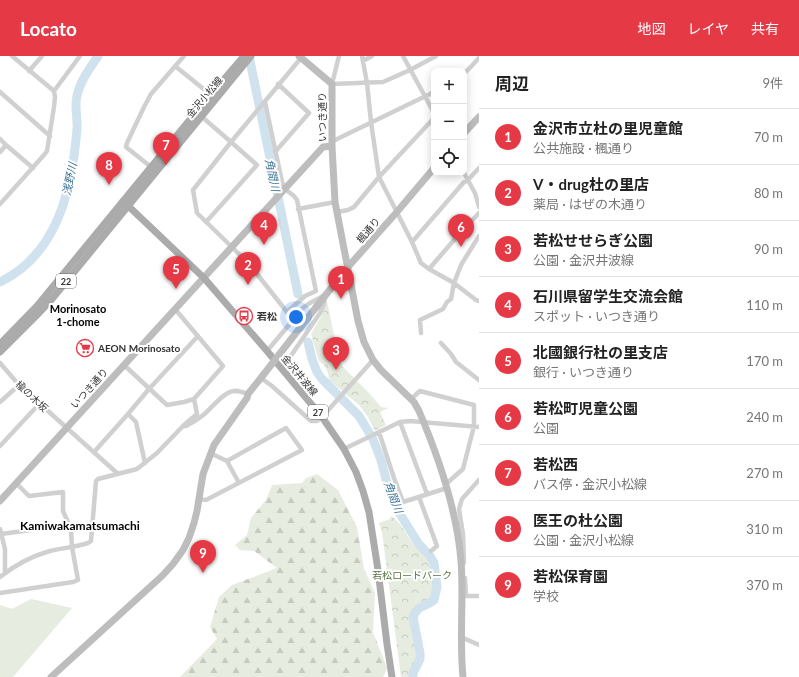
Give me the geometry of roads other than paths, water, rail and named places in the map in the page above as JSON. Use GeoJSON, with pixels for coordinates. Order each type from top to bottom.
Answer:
{"type":"FeatureCollection","features":[{"type":"Feature","properties":{"kind":"main road","name":"金沢小松線"},"geometry":{"type":"LineString","coordinates":[[126,204],[151,167],[210,95],[244,59],[251,56]]}},
{"type":"Feature","properties":{"kind":"main road","name":"金沢小松線"},"geometry":{"type":"LineString","coordinates":[[126,204],[201,116],[244,59]]}},
{"type":"Feature","properties":{"kind":"main road","name":"金沢井波線"},"geometry":{"type":"LineString","coordinates":[[126,204],[204,278],[322,417],[344,449],[356,472],[369,512],[392,677]]}},
{"type":"Feature","properties":{"kind":"main road","name":"22"},"geometry":{"type":"LineString","coordinates":[[0,344],[37,306],[126,204]]}},
{"type":"Feature","properties":{"kind":"main road","name":"22"},"geometry":{"type":"LineString","coordinates":[[0,352],[52,299],[126,204]]}},
{"type":"Feature","properties":{"kind":"street"},"geometry":{"type":"LineString","coordinates":[[0,204],[47,151],[55,97],[54,91],[12,56]]}},
{"type":"Feature","properties":{"kind":"street"},"geometry":{"type":"LineString","coordinates":[[29,71],[42,56]]}},
{"type":"Feature","properties":{"kind":"street"},"geometry":{"type":"LineString","coordinates":[[54,91],[80,56]]}},
{"type":"Feature","properties":{"kind":"street"},"geometry":{"type":"LineString","coordinates":[[151,167],[126,147],[127,142],[151,94],[184,56]]}},
{"type":"Feature","properties":{"kind":"street"},"geometry":{"type":"LineString","coordinates":[[339,56],[332,84],[383,82],[436,56]]}},
{"type":"Feature","properties":{"kind":"street"},"geometry":{"type":"LineString","coordinates":[[372,56],[362,58],[367,83],[379,177],[421,263],[478,298]]}},
{"type":"Feature","properties":{"kind":"street"},"geometry":{"type":"LineString","coordinates":[[403,56],[431,107]]}},
{"type":"Feature","properties":{"kind":"street"},"geometry":{"type":"LineString","coordinates":[[263,103],[283,191],[294,196],[297,200],[316,291],[305,296],[287,312],[257,274],[197,213],[193,190],[300,57]]}},
{"type":"Feature","properties":{"kind":"street","name":"いつき通り"},"geometry":{"type":"LineString","coordinates":[[0,501],[323,147],[333,144],[332,84],[300,57]]}},
{"type":"Feature","properties":{"kind":"street"},"geometry":{"type":"LineString","coordinates":[[467,71],[479,58]]}},
{"type":"Feature","properties":{"kind":"street"},"geometry":{"type":"LineString","coordinates":[[175,66],[210,95]]}},
{"type":"Feature","properties":{"kind":"street"},"geometry":{"type":"LineString","coordinates":[[275,152],[309,113],[278,84]]}},
{"type":"Feature","properties":{"kind":"street"},"geometry":{"type":"LineString","coordinates":[[0,92],[50,136]]}},
{"type":"Feature","properties":{"kind":"street"},"geometry":{"type":"LineString","coordinates":[[431,94],[371,122],[333,144],[335,202],[347,268],[364,342],[373,360],[381,370],[414,402],[424,422],[447,486],[459,539],[464,596]]}},
{"type":"Feature","properties":{"kind":"street"},"geometry":{"type":"LineString","coordinates":[[201,116],[257,165],[206,222]]}},
{"type":"Feature","properties":{"kind":"street"},"geometry":{"type":"LineString","coordinates":[[467,131],[479,117]]}},
{"type":"Feature","properties":{"kind":"street"},"geometry":{"type":"LineString","coordinates":[[337,212],[354,207],[379,177],[431,121]]}},
{"type":"Feature","properties":{"kind":"street"},"geometry":{"type":"LineString","coordinates":[[0,139],[33,168]]}},
{"type":"Feature","properties":{"kind":"street"},"geometry":{"type":"LineString","coordinates":[[0,152],[6,145]]}},
{"type":"Feature","properties":{"kind":"street"},"geometry":{"type":"LineString","coordinates":[[412,242],[464,182],[468,180],[479,168]]}},
{"type":"Feature","properties":{"kind":"street","name":"楓通り"},"geometry":{"type":"LineString","coordinates":[[51,677],[162,576],[173,564],[189,538],[194,522],[203,474],[214,445],[247,398],[248,394],[325,295],[431,171]]}},
{"type":"Feature","properties":{"kind":"street"},"geometry":{"type":"LineString","coordinates":[[466,176],[478,200],[479,207]]}},
{"type":"Feature","properties":{"kind":"street"},"geometry":{"type":"LineString","coordinates":[[298,209],[335,202]]}},
{"type":"Feature","properties":{"kind":"street"},"geometry":{"type":"LineString","coordinates":[[429,269],[479,213]]}},
{"type":"Feature","properties":{"kind":"street"},"geometry":{"type":"LineString","coordinates":[[421,333],[420,320],[442,309],[447,302],[452,299],[454,283],[461,265],[479,236]]}},
{"type":"Feature","properties":{"kind":"street"},"geometry":{"type":"LineString","coordinates":[[267,352],[304,307],[325,295]]}},
{"type":"Feature","properties":{"kind":"street"},"geometry":{"type":"LineString","coordinates":[[282,369],[320,313],[324,304],[325,295]]}},
{"type":"Feature","properties":{"kind":"street"},"geometry":{"type":"LineString","coordinates":[[124,365],[148,389],[167,405],[194,399],[223,366],[175,309]]}},
{"type":"Feature","properties":{"kind":"street"},"geometry":{"type":"LineString","coordinates":[[94,452],[148,389],[198,336]]}},
{"type":"Feature","properties":{"kind":"street"},"geometry":{"type":"LineString","coordinates":[[441,343],[456,362],[479,380]]}},
{"type":"Feature","properties":{"kind":"street"},"geometry":{"type":"LineString","coordinates":[[262,376],[310,422],[317,421],[373,360]]}},
{"type":"Feature","properties":{"kind":"street","name":"楡の木坂"},"geometry":{"type":"LineString","coordinates":[[0,362],[19,385],[118,473]]}},
{"type":"Feature","properties":{"kind":"street"},"geometry":{"type":"LineString","coordinates":[[0,402],[19,385]]}},
{"type":"Feature","properties":{"kind":"street"},"geometry":{"type":"LineString","coordinates":[[183,426],[186,426],[202,416],[225,394],[231,391],[239,391],[248,394]]}},
{"type":"Feature","properties":{"kind":"street"},"geometry":{"type":"LineString","coordinates":[[377,433],[403,502],[447,486],[463,469],[476,426],[474,405],[420,391],[411,399]]}},
{"type":"Feature","properties":{"kind":"street"},"geometry":{"type":"LineString","coordinates":[[0,578],[5,573],[27,559],[51,551],[88,543],[91,540],[96,481],[118,473],[137,469],[151,459],[183,426],[197,414],[194,399]]}},
{"type":"Feature","properties":{"kind":"street"},"geometry":{"type":"LineString","coordinates":[[0,446],[40,403]]}},
{"type":"Feature","properties":{"kind":"street"},"geometry":{"type":"LineString","coordinates":[[128,414],[136,422],[145,463]]}},
{"type":"Feature","properties":{"kind":"street"},"geometry":{"type":"LineString","coordinates":[[344,449],[400,422],[410,421],[476,426]]}},
{"type":"Feature","properties":{"kind":"street"},"geometry":{"type":"LineString","coordinates":[[400,422],[427,494]]}},
{"type":"Feature","properties":{"kind":"street"},"geometry":{"type":"LineString","coordinates":[[199,499],[206,500],[302,450],[286,428],[227,461]]}},
{"type":"Feature","properties":{"kind":"street"},"geometry":{"type":"LineString","coordinates":[[210,453],[227,461],[239,483]]}},
{"type":"Feature","properties":{"kind":"street"},"geometry":{"type":"LineString","coordinates":[[463,677],[463,534],[459,510],[462,499],[479,480]]}},
{"type":"Feature","properties":{"kind":"street"},"geometry":{"type":"LineString","coordinates":[[0,593],[78,580],[72,547],[71,529],[64,511],[63,492],[29,496],[16,483]]}},
{"type":"Feature","properties":{"kind":"street"},"geometry":{"type":"LineString","coordinates":[[419,497],[436,546],[431,551]]}},
{"type":"Feature","properties":{"kind":"street"},"geometry":{"type":"LineString","coordinates":[[5,573],[5,549],[1,531],[69,525]]}},
{"type":"Feature","properties":{"kind":"street"},"geometry":{"type":"LineString","coordinates":[[464,596],[479,596]]}},
{"type":"Feature","properties":{"kind":"street"},"geometry":{"type":"LineString","coordinates":[[462,637],[479,645]]}},
{"type":"Feature","properties":{"kind":"waterway","name":"浅野川"},"geometry":{"type":"LineString","coordinates":[[0,282],[20,270],[36,255],[49,237],[58,218],[66,196],[75,152],[77,129],[76,104],[78,90],[98,56]]}},
{"type":"Feature","properties":{"kind":"waterway","name":"角間川"},"geometry":{"type":"LineString","coordinates":[[249,56],[298,294]]}},
{"type":"Feature","properties":{"kind":"waterway","name":"角間川"},"geometry":{"type":"LineString","coordinates":[[308,342],[317,372],[322,379],[359,416],[373,439],[381,460],[387,483],[400,514],[418,543],[430,556],[434,563],[437,587],[434,600],[417,610],[413,617],[420,653],[420,659],[413,673],[413,677]]}},
{"type":"Feature","properties":{"kind":"place","name":"若松西"},"geometry":{"type":"Point","coordinates":[166,165]}},
{"type":"Feature","properties":{"kind":"place","name":"医王の杜公園"},"geometry":{"type":"Point","coordinates":[109,185]}},
{"type":"Feature","properties":{"kind":"place","name":"石川県留学生交流会館"},"geometry":{"type":"Point","coordinates":[264,245]}},
{"type":"Feature","properties":{"kind":"place","name":"若松町児童公園"},"geometry":{"type":"Point","coordinates":[461,247]}},
{"type":"Feature","properties":{"kind":"place","name":"V・drug杜の里店"},"geometry":{"type":"Point","coordinates":[248,285]}},
{"type":"Feature","properties":{"kind":"place","name":"北國銀行杜の里支店"},"geometry":{"type":"Point","coordinates":[176,289]}},
{"type":"Feature","properties":{"kind":"place","name":"金沢市立杜の里児童館"},"geometry":{"type":"Point","coordinates":[341,299]}},
{"type":"Feature","properties":{"kind":"place","name":"若松"},"geometry":{"type":"Point","coordinates":[244,316]}},
{"type":"Feature","properties":{"kind":"place","name":"AEON Morinosato"},"geometry":{"type":"Point","coordinates":[85,348]}},
{"type":"Feature","properties":{"kind":"place","name":"若松せせらぎ公園"},"geometry":{"type":"Point","coordinates":[336,370]}},
{"type":"Feature","properties":{"kind":"place","name":"若松保育園"},"geometry":{"type":"Point","coordinates":[203,573]}},
{"type":"Feature","properties":{"kind":"district","name":"Morinosato 1-chome"},"geometry":{"type":"Point","coordinates":[78,314]}},
{"type":"Feature","properties":{"kind":"district","name":"Kamiwakamatsumachi"},"geometry":{"type":"Point","coordinates":[80,525]}},
{"type":"Feature","properties":{"kind":"park label","name":"若松ロードパーク"},"geometry":{"type":"Point","coordinates":[412,575]}}]}
